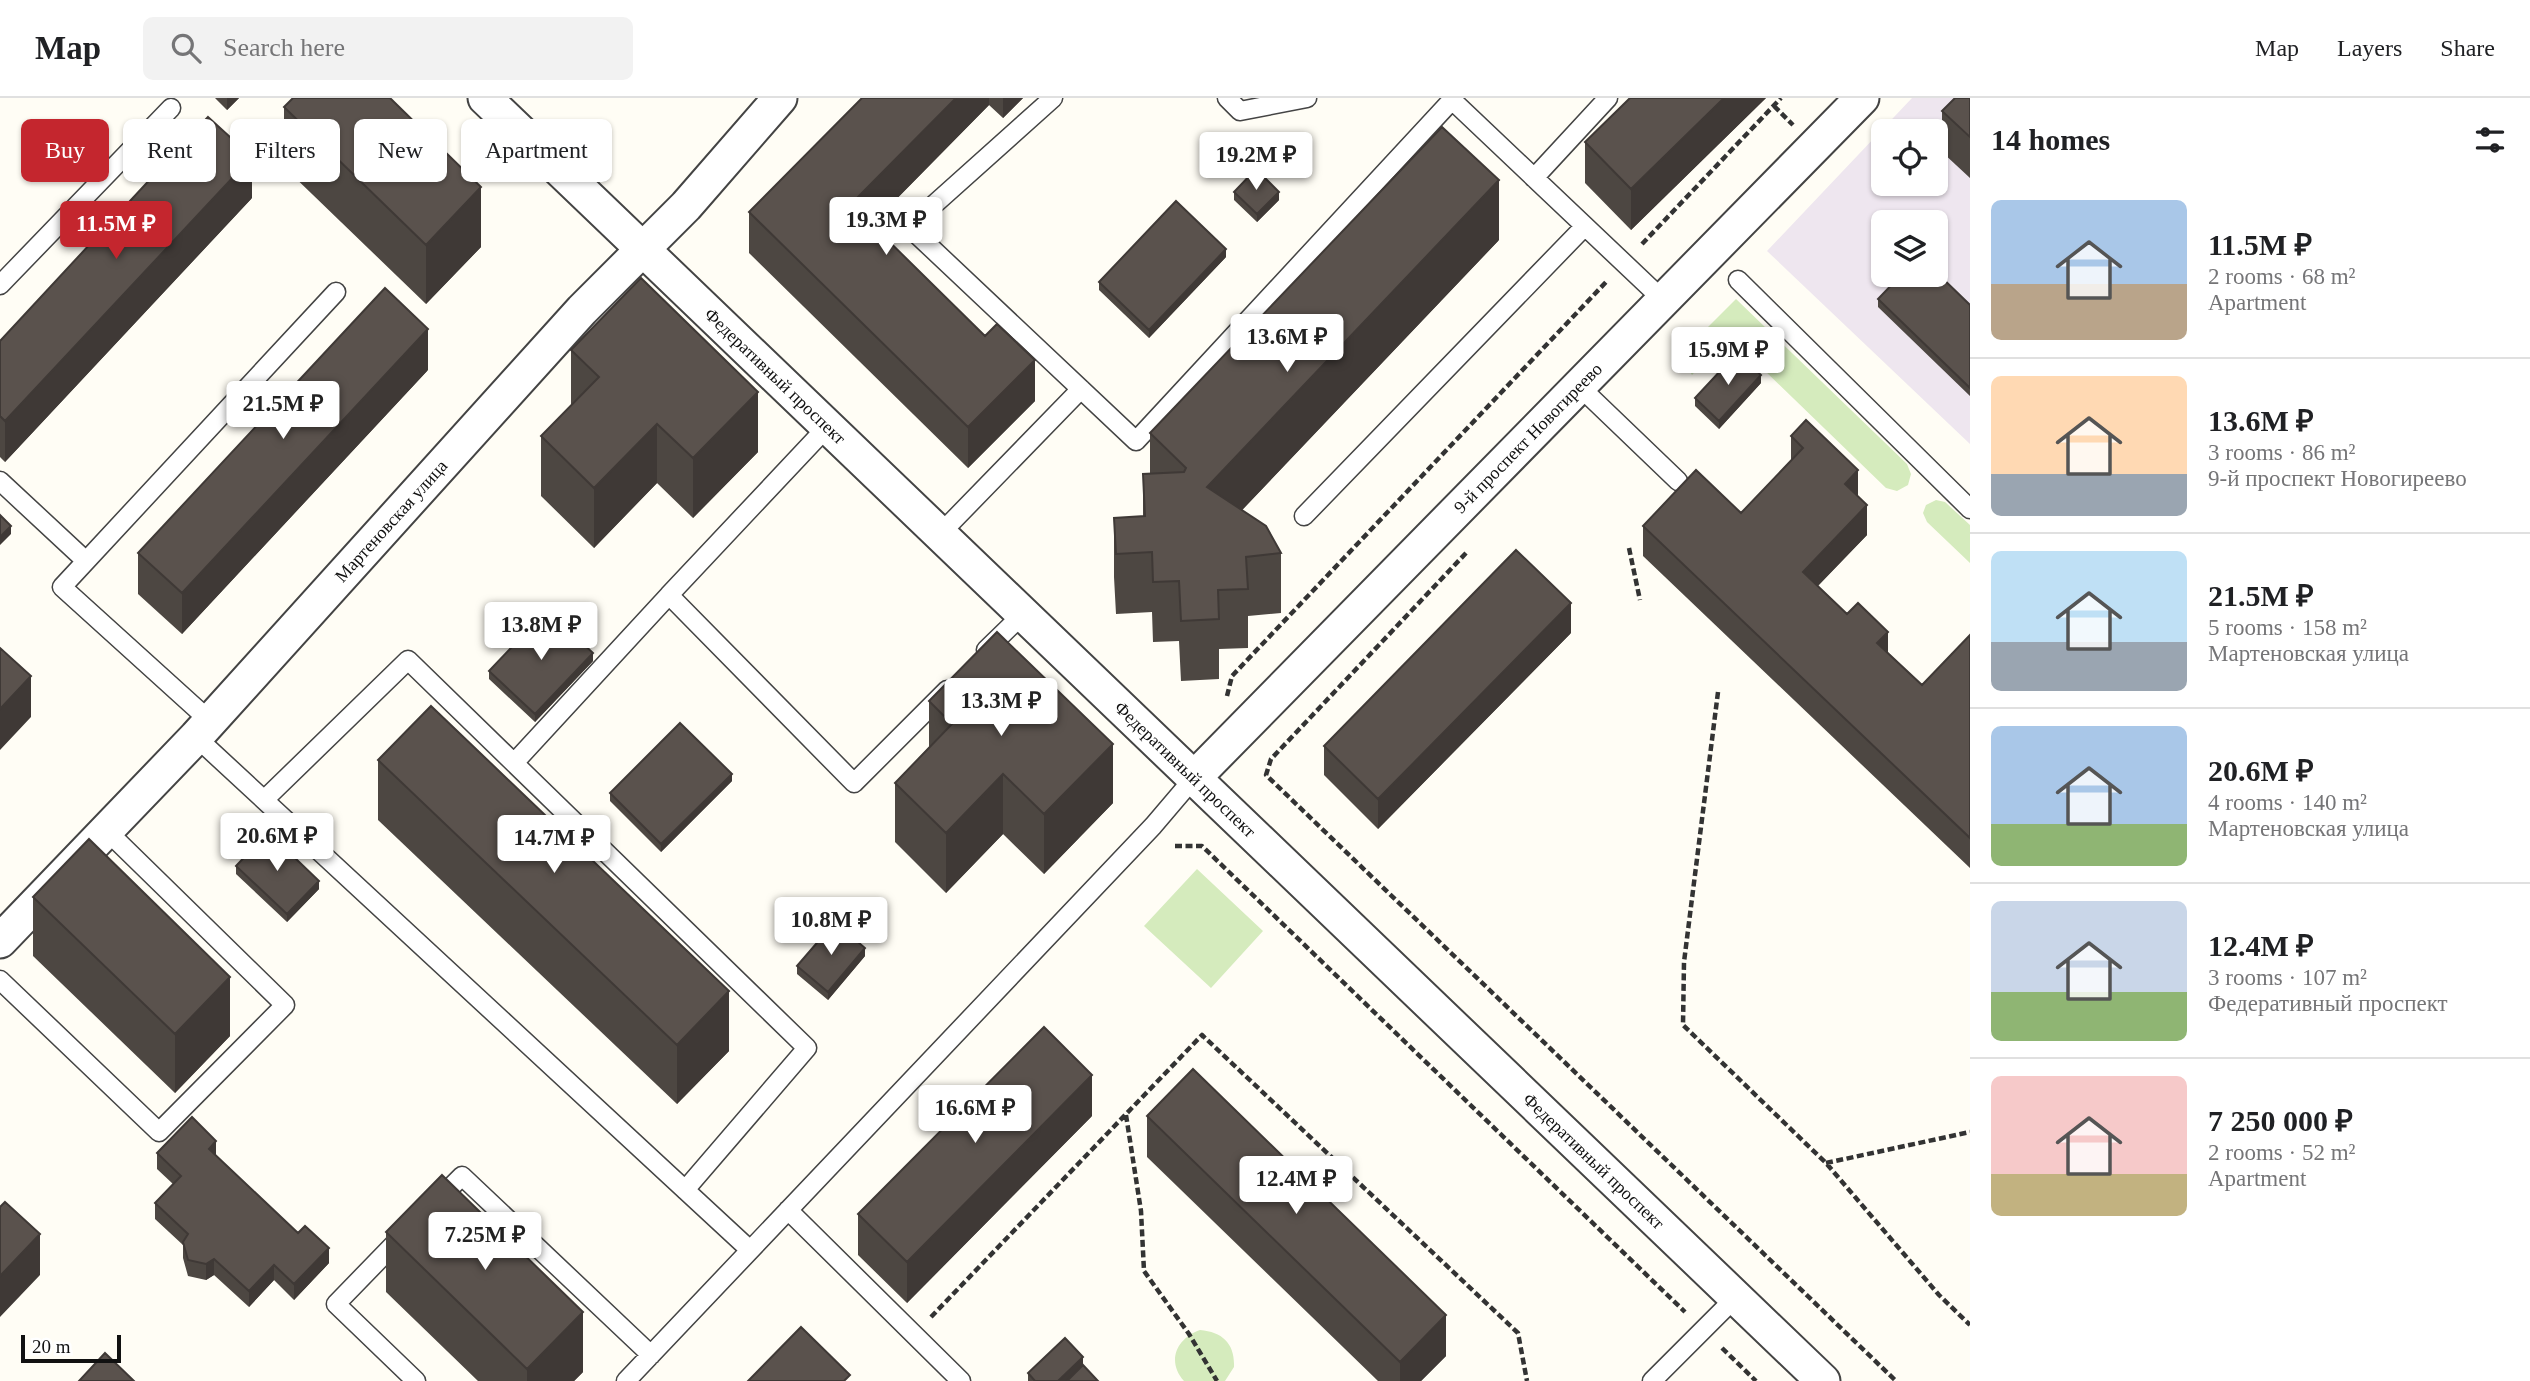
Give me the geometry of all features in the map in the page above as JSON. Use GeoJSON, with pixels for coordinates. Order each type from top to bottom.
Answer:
{"type":"FeatureCollection","features":[{"type":"Feature","properties":{"kind":"street","name":"Федеративный проспект"},"geometry":{"type":"LineString","coordinates":[[485,98],[1823,1381]]}},
{"type":"Feature","properties":{"kind":"street","name":"Мартеновская улица"},"geometry":{"type":"LineString","coordinates":[[0,941],[203,729],[582,310],[686,206],[780,98]]}},
{"type":"Feature","properties":{"kind":"street","name":"9-й проспект Новогиреево"},"geometry":{"type":"LineString","coordinates":[[1193,779],[1862,98]]}},
{"type":"Feature","properties":{"kind":"lane"},"geometry":{"type":"LineString","coordinates":[[1053,98],[909,227],[1136,441],[1452,100],[1663,300]]}},
{"type":"Feature","properties":{"kind":"lane"},"geometry":{"type":"LineString","coordinates":[[1227,98],[1240,111],[1307,98]]}},
{"type":"Feature","properties":{"kind":"lane"},"geometry":{"type":"LineString","coordinates":[[1534,178],[1608,98]]}},
{"type":"Feature","properties":{"kind":"lane"},"geometry":{"type":"LineString","coordinates":[[0,285],[171,108]]}},
{"type":"Feature","properties":{"kind":"lane"},"geometry":{"type":"LineString","coordinates":[[1304,516],[1585,226]]}},
{"type":"Feature","properties":{"kind":"lane"},"geometry":{"type":"LineString","coordinates":[[1738,281],[1970,509]]}},
{"type":"Feature","properties":{"kind":"lane"},"geometry":{"type":"LineString","coordinates":[[336,292],[62,587],[203,729],[264,800],[750,1250]]}},
{"type":"Feature","properties":{"kind":"lane"},"geometry":{"type":"LineString","coordinates":[[1579,386],[1678,481]]}},
{"type":"Feature","properties":{"kind":"lane"},"geometry":{"type":"LineString","coordinates":[[940,534],[1081,389]]}},
{"type":"Feature","properties":{"kind":"lane"},"geometry":{"type":"LineString","coordinates":[[513,763],[828,426]]}},
{"type":"Feature","properties":{"kind":"lane"},"geometry":{"type":"LineString","coordinates":[[0,481],[86,561]]}},
{"type":"Feature","properties":{"kind":"lane"},"geometry":{"type":"LineString","coordinates":[[669,595],[855,783],[958,679]]}},
{"type":"Feature","properties":{"kind":"lane"},"geometry":{"type":"LineString","coordinates":[[976,660],[1022,615]]}},
{"type":"Feature","properties":{"kind":"lane"},"geometry":{"type":"LineString","coordinates":[[264,800],[408,660],[807,1048],[685,1190]]}},
{"type":"Feature","properties":{"kind":"lane"},"geometry":{"type":"LineString","coordinates":[[626,1381],[1153,826],[1193,779]]}},
{"type":"Feature","properties":{"kind":"lane"},"geometry":{"type":"LineString","coordinates":[[0,979],[159,1132],[285,1005],[106,830]]}},
{"type":"Feature","properties":{"kind":"lane"},"geometry":{"type":"LineString","coordinates":[[416,1381],[336,1304],[462,1176],[651,1355]]}},
{"type":"Feature","properties":{"kind":"lane"},"geometry":{"type":"LineString","coordinates":[[788,1210],[961,1381]]}},
{"type":"Feature","properties":{"kind":"lane"},"geometry":{"type":"LineString","coordinates":[[1653,1381],[1734,1298]]}},
{"type":"Feature","properties":{"kind":"path"},"geometry":{"type":"LineString","coordinates":[[1226,699],[1232,676],[1781,98]]}},
{"type":"Feature","properties":{"kind":"path"},"geometry":{"type":"LineString","coordinates":[[1629,548],[1640,600]]}},
{"type":"Feature","properties":{"kind":"path"},"geometry":{"type":"LineString","coordinates":[[1718,692],[1684,962],[1683,1025],[1826,1163],[1939,1295],[1970,1325]]}},
{"type":"Feature","properties":{"kind":"path"},"geometry":{"type":"LineString","coordinates":[[1271,759],[1266,775],[1896,1381]]}},
{"type":"Feature","properties":{"kind":"path"},"geometry":{"type":"LineString","coordinates":[[1175,846],[1202,846],[1756,1381]]}},
{"type":"Feature","properties":{"kind":"path"},"geometry":{"type":"LineString","coordinates":[[914,1335],[1202,1035],[1518,1333],[1527,1381]]}},
{"type":"Feature","properties":{"kind":"path"},"geometry":{"type":"LineString","coordinates":[[1126,1114],[1141,1211],[1144,1271],[1189,1334],[1217,1381]]}},
{"type":"Feature","properties":{"kind":"path"},"geometry":{"type":"LineString","coordinates":[[1826,1163],[1970,1132]]}},
{"type":"Feature","properties":{"kind":"shaded area"},"geometry":{"type":"Polygon","coordinates":[[[1912,98],[1970,98],[1970,444],[1767,251],[1871,141],[1871,196],[1948,196],[1948,119],[1892,119],[1912,98]]]}},
{"type":"Feature","properties":{"kind":"green space"},"geometry":{"type":"Polygon","coordinates":[[[1736,299],[1907,464],[1911,474],[1908,485],[1897,491],[1886,488],[1729,336],[1692,375],[1680,355],[1736,299]]]}},
{"type":"Feature","properties":{"kind":"green space"},"geometry":{"type":"Polygon","coordinates":[[[1936,500],[1945,502],[1970,525],[1970,563],[1927,522],[1923,513],[1926,505],[1936,500]]]}},
{"type":"Feature","properties":{"kind":"green space"},"geometry":{"type":"Polygon","coordinates":[[[1197,869],[1263,931],[1211,988],[1144,926],[1197,869]]]}},
{"type":"Feature","properties":{"kind":"green space"},"geometry":{"type":"Polygon","coordinates":[[[1200,1330],[1215,1333],[1230,1346],[1234,1367],[1225,1381],[1184,1381],[1179,1373],[1175,1358],[1180,1344],[1200,1330]]]}},
{"type":"Feature","properties":{"kind":"building"},"geometry":{"type":"Polygon","coordinates":[[[293,98],[390,98],[411,119],[354,119],[354,175],[340,161],[340,119],[296,119],[284,107],[293,98]]]}},
{"type":"Feature","properties":{"kind":"building"},"geometry":{"type":"Polygon","coordinates":[[[862,98],[956,98],[851,204],[985,336],[997,324],[1035,360],[968,427],[749,212],[862,98]]]}},
{"type":"Feature","properties":{"kind":"building"},"geometry":{"type":"Polygon","coordinates":[[[1630,98],[1724,98],[1631,189],[1585,142],[1630,98]]]}},
{"type":"Feature","properties":{"kind":"building"},"geometry":{"type":"Polygon","coordinates":[[[1955,98],[1970,98],[1970,137],[1942,111],[1955,98]]]}},
{"type":"Feature","properties":{"kind":"building"},"geometry":{"type":"Polygon","coordinates":[[[216,124],[230,137],[230,181],[5,421],[0,416],[0,341],[148,182],[216,182],[216,124]]]}},
{"type":"Feature","properties":{"kind":"building"},"geometry":{"type":"Polygon","coordinates":[[[1442,127],[1499,180],[1207,487],[1266,526],[1281,553],[1246,557],[1248,589],[1218,590],[1219,619],[1181,621],[1179,581],[1153,582],[1152,552],[1116,554],[1114,518],[1145,516],[1143,474],[1184,472],[1186,468],[1150,433],[1442,127]]]}},
{"type":"Feature","properties":{"kind":"building"},"geometry":{"type":"Polygon","coordinates":[[[447,154],[461,167],[461,182],[476,182],[481,187],[426,245],[361,182],[447,182],[447,154]]]}},
{"type":"Feature","properties":{"kind":"building"},"geometry":{"type":"Polygon","coordinates":[[[1256,169],[1279,192],[1257,214],[1234,192],[1256,169]]]}},
{"type":"Feature","properties":{"kind":"building"},"geometry":{"type":"Polygon","coordinates":[[[1176,201],[1226,249],[1149,330],[1099,282],[1176,201]]]}},
{"type":"Feature","properties":{"kind":"building"},"geometry":{"type":"Polygon","coordinates":[[[641,278],[758,392],[693,458],[657,424],[594,488],[541,436],[599,377],[571,350],[641,278]]]}},
{"type":"Feature","properties":{"kind":"building"},"geometry":{"type":"Polygon","coordinates":[[[1948,284],[1970,305],[1970,388],[1878,299],[1890,287],[1948,287],[1948,284]]]}},
{"type":"Feature","properties":{"kind":"building"},"geometry":{"type":"Polygon","coordinates":[[[385,288],[428,329],[182,593],[138,553],[385,288]]]}},
{"type":"Feature","properties":{"kind":"building"},"geometry":{"type":"Polygon","coordinates":[[[1737,353],[1761,375],[1719,421],[1695,398],[1737,353]]]}},
{"type":"Feature","properties":{"kind":"building"},"geometry":{"type":"Polygon","coordinates":[[[1806,420],[1858,470],[1845,484],[1867,505],[1803,572],[1847,614],[1858,603],[1888,632],[1877,643],[1922,685],[1970,635],[1970,838],[1643,526],[1696,470],[1741,513],[1803,448],[1791,436],[1806,420]]]}},
{"type":"Feature","properties":{"kind":"building"},"geometry":{"type":"Polygon","coordinates":[[[0,515],[11,526],[0,537],[0,515]]]}},
{"type":"Feature","properties":{"kind":"building"},"geometry":{"type":"Polygon","coordinates":[[[1516,550],[1571,603],[1378,799],[1324,746],[1516,550]]]}},
{"type":"Feature","properties":{"kind":"building"},"geometry":{"type":"Polygon","coordinates":[[[547,610],[593,653],[535,714],[489,671],[547,610]]]}},
{"type":"Feature","properties":{"kind":"building"},"geometry":{"type":"Polygon","coordinates":[[[997,632],[1113,744],[1044,814],[1003,774],[946,833],[895,783],[952,724],[929,701],[997,632]]]}},
{"type":"Feature","properties":{"kind":"building"},"geometry":{"type":"Polygon","coordinates":[[[0,648],[31,676],[0,709],[0,648]]]}},
{"type":"Feature","properties":{"kind":"building"},"geometry":{"type":"Polygon","coordinates":[[[431,706],[729,991],[677,1045],[378,760],[431,706]]]}},
{"type":"Feature","properties":{"kind":"building"},"geometry":{"type":"Polygon","coordinates":[[[680,723],[732,774],[661,844],[610,793],[680,723]]]}},
{"type":"Feature","properties":{"kind":"building"},"geometry":{"type":"Polygon","coordinates":[[[268,832],[319,881],[287,914],[236,866],[268,832]]]}},
{"type":"Feature","properties":{"kind":"building"},"geometry":{"type":"Polygon","coordinates":[[[89,839],[230,977],[175,1034],[33,897],[89,839]]]}},
{"type":"Feature","properties":{"kind":"building"},"geometry":{"type":"Polygon","coordinates":[[[835,922],[865,948],[828,992],[797,966],[835,922]]]}},
{"type":"Feature","properties":{"kind":"building"},"geometry":{"type":"Polygon","coordinates":[[[1044,1027],[1092,1075],[907,1262],[858,1214],[1044,1027]]]}},
{"type":"Feature","properties":{"kind":"building"},"geometry":{"type":"Polygon","coordinates":[[[1193,1069],[1446,1315],[1400,1362],[1147,1116],[1193,1069]]]}},
{"type":"Feature","properties":{"kind":"building"},"geometry":{"type":"Polygon","coordinates":[[[192,1117],[216,1141],[209,1149],[298,1233],[305,1226],[329,1248],[294,1284],[274,1265],[249,1291],[214,1259],[206,1264],[188,1260],[183,1242],[188,1234],[155,1203],[181,1176],[157,1153],[192,1117]]]}},
{"type":"Feature","properties":{"kind":"building"},"geometry":{"type":"Polygon","coordinates":[[[442,1175],[583,1312],[527,1369],[386,1232],[442,1175]]]}},
{"type":"Feature","properties":{"kind":"building"},"geometry":{"type":"Polygon","coordinates":[[[5,1202],[40,1234],[0,1276],[0,1207],[5,1202]]]}},
{"type":"Feature","properties":{"kind":"building"},"geometry":{"type":"Polygon","coordinates":[[[801,1327],[850,1375],[844,1381],[748,1381],[801,1327]]]}},
{"type":"Feature","properties":{"kind":"building"},"geometry":{"type":"Polygon","coordinates":[[[1065,1338],[1083,1357],[1058,1381],[1035,1381],[1028,1373],[1065,1338]]]}},
{"type":"Feature","properties":{"kind":"building"},"geometry":{"type":"Polygon","coordinates":[[[105,1353],[134,1381],[79,1381],[105,1353]]]}},
{"type":"Feature","properties":{"kind":"building"},"geometry":{"type":"Polygon","coordinates":[[[1083,1365],[1098,1381],[1067,1381],[1083,1365]]]}}]}
